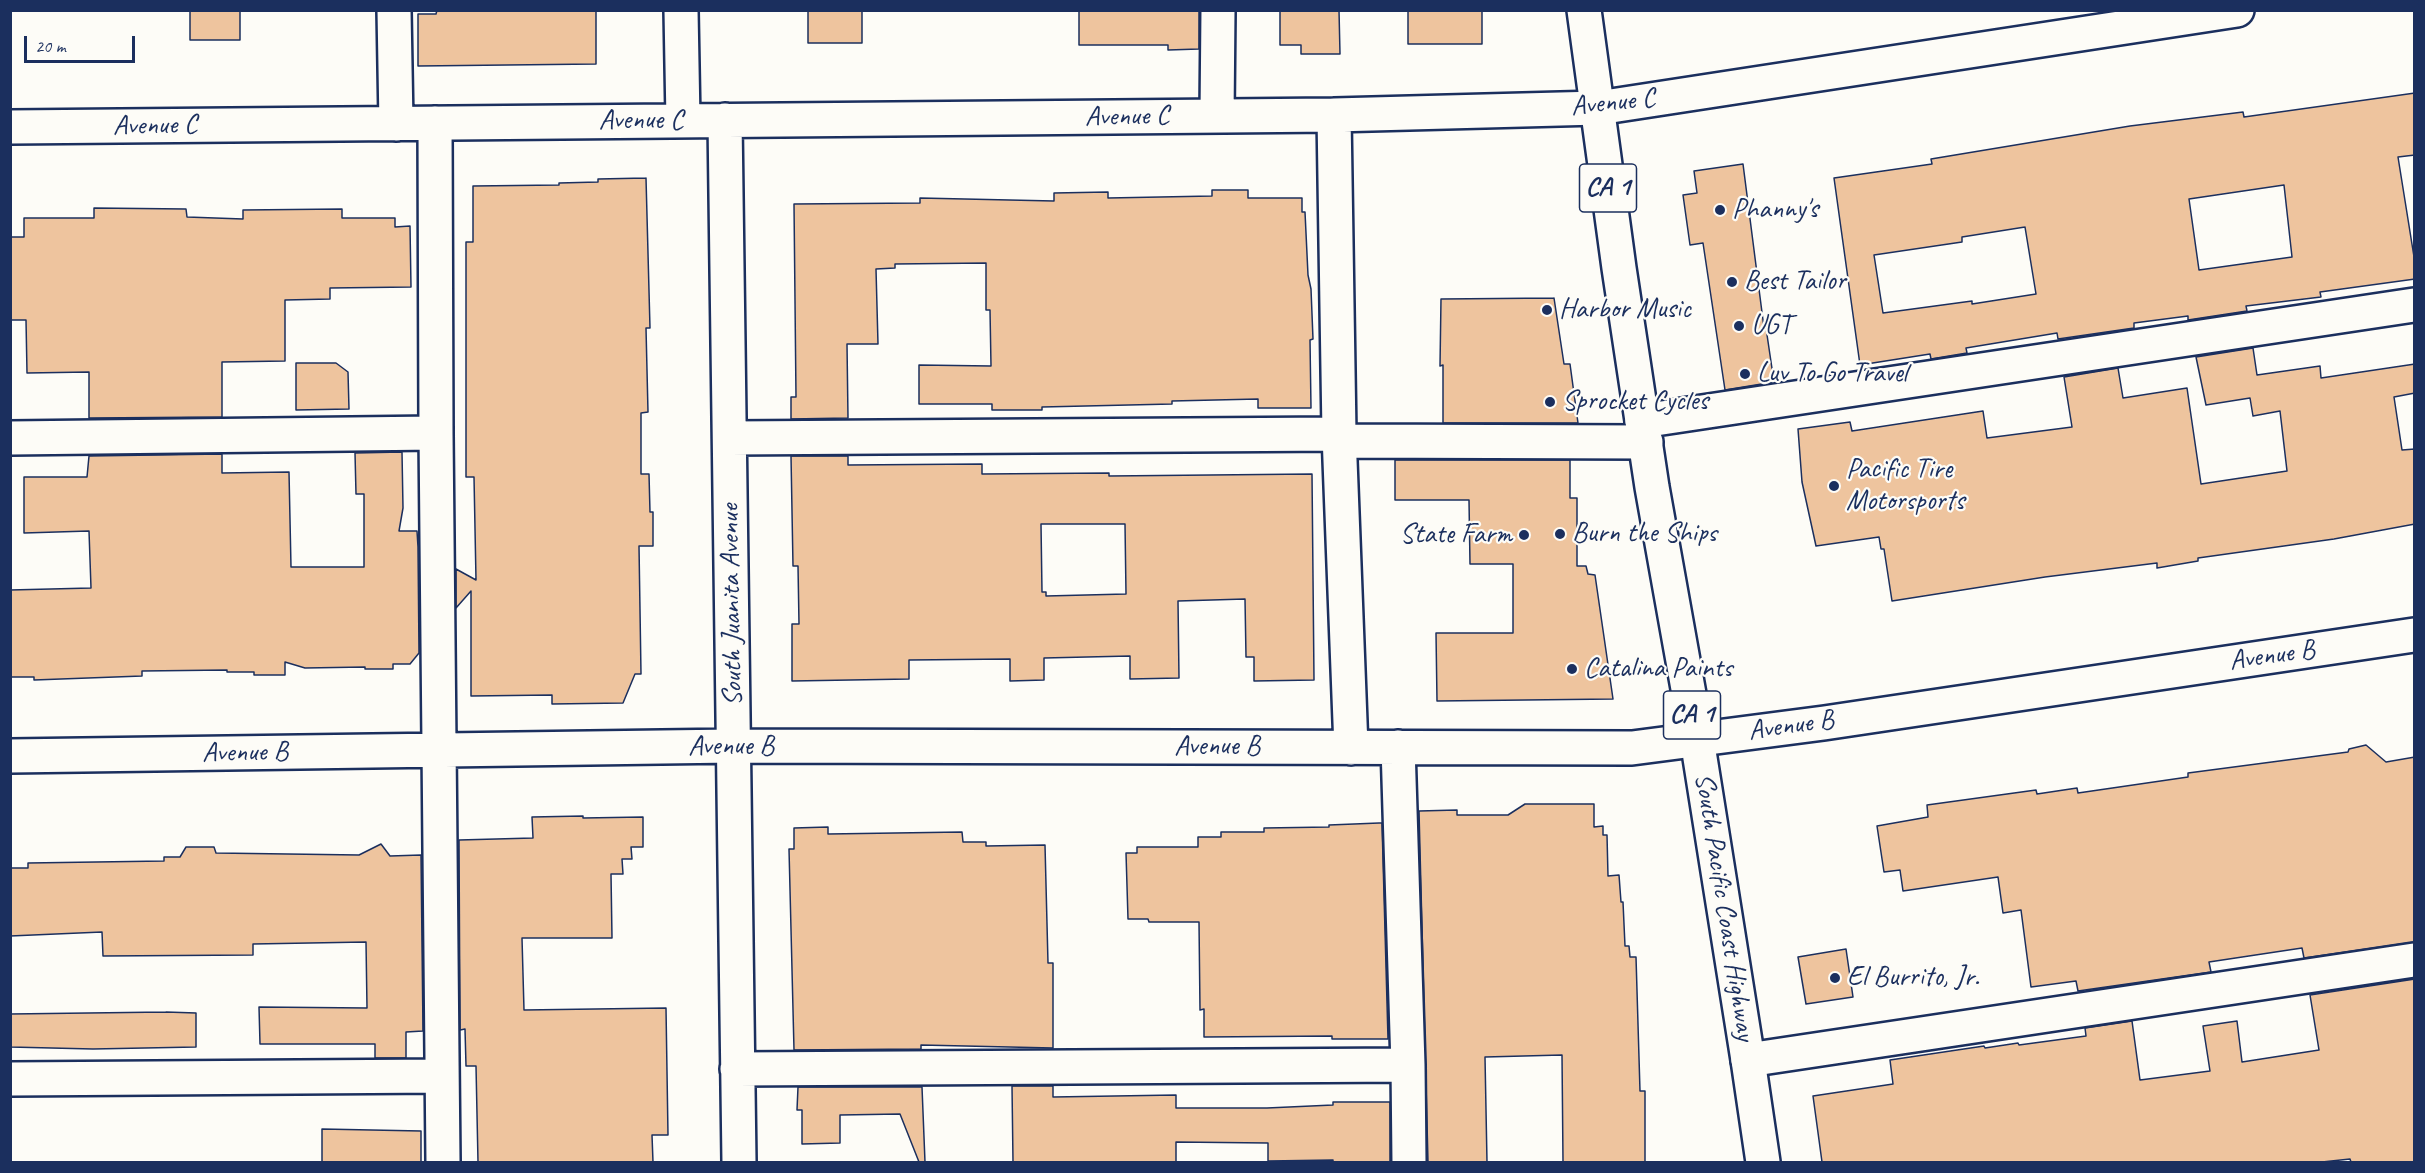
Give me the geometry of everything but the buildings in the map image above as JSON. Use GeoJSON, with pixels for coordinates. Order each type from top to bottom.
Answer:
{"type":"FeatureCollection","features":[{"type":"Feature","properties":{"kind":"main road"},"geometry":{"type":"LineString","coordinates":[[394,10],[396,124]]}},
{"type":"Feature","properties":{"kind":"main road"},"geometry":{"type":"LineString","coordinates":[[681,10],[683,121]]}},
{"type":"Feature","properties":{"kind":"main road"},"geometry":{"type":"LineString","coordinates":[[1217,116],[1218,10]]}},
{"type":"Feature","properties":{"kind":"main road","name":"South Pacific Coast Highway"},"geometry":{"type":"LineString","coordinates":[[1584,10],[1644,431],[1748,1060],[1762,1162]]}},
{"type":"Feature","properties":{"kind":"main road","name":"Avenue C"},"geometry":{"type":"LineString","coordinates":[[10,127],[1334,115],[1598,108],[2237,10]]}},
{"type":"Feature","properties":{"kind":"main road"},"geometry":{"type":"LineString","coordinates":[[1334,115],[1339,438],[1351,748]]}},
{"type":"Feature","properties":{"kind":"main road","name":"South Juanita Avenue"},"geometry":{"type":"LineString","coordinates":[[725,120],[739,1162]]}},
{"type":"Feature","properties":{"kind":"main road"},"geometry":{"type":"LineString","coordinates":[[435,123],[442,1162]]}},
{"type":"Feature","properties":{"kind":"main road"},"geometry":{"type":"LineString","coordinates":[[730,438],[1339,438],[1644,431],[2415,306]]}},
{"type":"Feature","properties":{"kind":"main road"},"geometry":{"type":"LineString","coordinates":[[10,438],[436,433]]}},
{"type":"Feature","properties":{"kind":"main road","name":"Avenue B"},"geometry":{"type":"LineString","coordinates":[[10,756],[735,746],[1632,748],[1824,723],[2415,635]]}},
{"type":"Feature","properties":{"kind":"main road"},"geometry":{"type":"LineString","coordinates":[[1398,747],[1409,1162]]}},
{"type":"Feature","properties":{"kind":"main road"},"geometry":{"type":"LineString","coordinates":[[1748,1060],[2415,960]]}},
{"type":"Feature","properties":{"kind":"main road"},"geometry":{"type":"LineString","coordinates":[[737,1069],[1408,1065]]}},
{"type":"Feature","properties":{"kind":"main road"},"geometry":{"type":"LineString","coordinates":[[10,1079],[442,1076]]}},
{"type":"Feature","properties":{"kind":"place","name":"Phanny's"},"geometry":{"type":"Point","coordinates":[1720,210]}},
{"type":"Feature","properties":{"kind":"place","name":"Best Tailor"},"geometry":{"type":"Point","coordinates":[1732,282]}},
{"type":"Feature","properties":{"kind":"place","name":"Harbor Music"},"geometry":{"type":"Point","coordinates":[1547,310]}},
{"type":"Feature","properties":{"kind":"place","name":"UGT"},"geometry":{"type":"Point","coordinates":[1739,326]}},
{"type":"Feature","properties":{"kind":"place","name":"Luv To Go Travel"},"geometry":{"type":"Point","coordinates":[1745,374]}},
{"type":"Feature","properties":{"kind":"place","name":"Sprocket Cycles"},"geometry":{"type":"Point","coordinates":[1550,402]}},
{"type":"Feature","properties":{"kind":"place","name":"Pacific Tire Motorsports"},"geometry":{"type":"Point","coordinates":[1834,486]}},
{"type":"Feature","properties":{"kind":"place","name":"Burn the Ships"},"geometry":{"type":"Point","coordinates":[1560,534]}},
{"type":"Feature","properties":{"kind":"place","name":"State Farm"},"geometry":{"type":"Point","coordinates":[1524,535]}},
{"type":"Feature","properties":{"kind":"place","name":"Catalina Paints"},"geometry":{"type":"Point","coordinates":[1572,669]}},
{"type":"Feature","properties":{"kind":"place","name":"El Burrito, Jr."},"geometry":{"type":"Point","coordinates":[1835,978]}}]}
